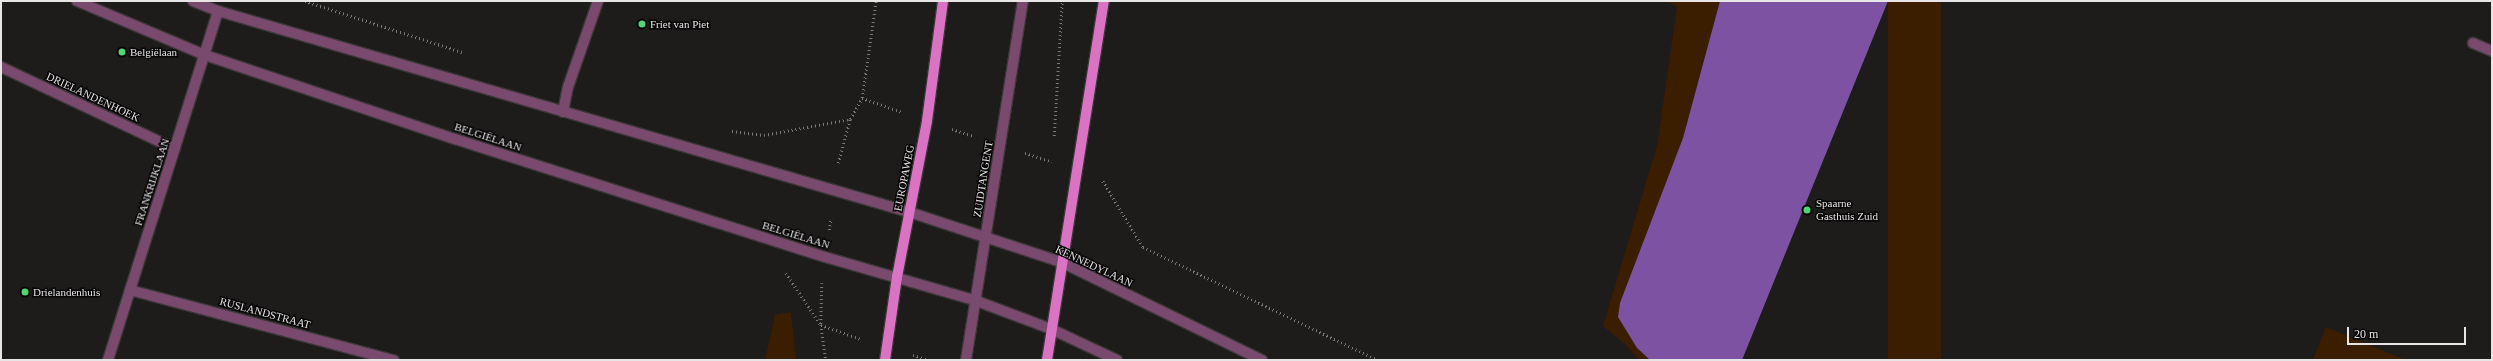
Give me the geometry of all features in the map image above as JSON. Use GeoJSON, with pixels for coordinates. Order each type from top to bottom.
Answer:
{"type":"FeatureCollection","features":[{"type":"Feature","properties":{"kind":"main road","name":"EUROPAWEG"},"geometry":{"type":"LineString","coordinates":[[885,360],[897,277],[928,121],[943,1]]}},
{"type":"Feature","properties":{"kind":"main road"},"geometry":{"type":"LineString","coordinates":[[1046,360],[1104,1]]}},
{"type":"Feature","properties":{"kind":"street","name":"BELGIËLAAN"},"geometry":{"type":"LineString","coordinates":[[77,1],[204,55],[455,139],[825,257],[897,277]]}},
{"type":"Feature","properties":{"kind":"street"},"geometry":{"type":"LineString","coordinates":[[193,1],[218,11],[909,212]]}},
{"type":"Feature","properties":{"kind":"street"},"geometry":{"type":"LineString","coordinates":[[563,112],[568,87],[598,1]]}},
{"type":"Feature","properties":{"kind":"street","name":"ZUIDTANGENT"},"geometry":{"type":"LineString","coordinates":[[966,360],[974,300],[986,238],[1023,1]]}},
{"type":"Feature","properties":{"kind":"street","name":"FRANKRIJKLAAN"},"geometry":{"type":"LineString","coordinates":[[108,360],[218,11]]}},
{"type":"Feature","properties":{"kind":"street"},"geometry":{"type":"LineString","coordinates":[[2473,43],[2492,51]]}},
{"type":"Feature","properties":{"kind":"street","name":"DRIELANDENHOEK"},"geometry":{"type":"LineString","coordinates":[[1,67],[175,148]]}},
{"type":"Feature","properties":{"kind":"street","name":"KENNEDYLAAN"},"geometry":{"type":"LineString","coordinates":[[909,212],[1061,262],[1262,360]]}},
{"type":"Feature","properties":{"kind":"street"},"geometry":{"type":"LineString","coordinates":[[897,277],[974,300],[1051,329],[1117,360]]}},
{"type":"Feature","properties":{"kind":"street","name":"RUSLANDSTRAAT"},"geometry":{"type":"LineString","coordinates":[[130,290],[394,360]]}},
{"type":"Feature","properties":{"kind":"path"},"geometry":{"type":"LineString","coordinates":[[826,360],[821,325],[820,295],[834,190],[839,160],[850,120],[862,98],[876,1]]}},
{"type":"Feature","properties":{"kind":"path"},"geometry":{"type":"LineString","coordinates":[[1054,139],[1062,1]]}},
{"type":"Feature","properties":{"kind":"path"},"geometry":{"type":"LineString","coordinates":[[862,98],[1103,180],[1143,247],[1378,360]]}},
{"type":"Feature","properties":{"kind":"path"},"geometry":{"type":"LineString","coordinates":[[1052,162],[1053,155]]}},
{"type":"Feature","properties":{"kind":"shaded area"},"geometry":{"type":"Polygon","coordinates":[[[1665,1],[1720,1],[1683,138],[1637,348],[1650,360],[1639,360],[1626,345],[1603,326],[1657,146],[1677,6],[1665,1]]]}},
{"type":"Feature","properties":{"kind":"shaded area"},"geometry":{"type":"Polygon","coordinates":[[[1720,1],[1888,1],[1742,360],[1650,360],[1637,348],[1618,317],[1620,303],[1683,138],[1720,1]]]}},
{"type":"Feature","properties":{"kind":"shaded area"},"geometry":{"type":"Polygon","coordinates":[[[1888,1],[1941,1],[1941,360],[1888,360],[1888,1]]]}},
{"type":"Feature","properties":{"kind":"shaded area"},"geometry":{"type":"Polygon","coordinates":[[[791,312],[796,360],[765,360],[775,315],[791,312]]]}},
{"type":"Feature","properties":{"kind":"shaded area"},"geometry":{"type":"Polygon","coordinates":[[[2326,327],[2406,360],[2313,360],[2326,327]]]}},
{"type":"Feature","properties":{"kind":"place","name":"Friet van Piet"},"geometry":{"type":"Point","coordinates":[642,24]}},
{"type":"Feature","properties":{"kind":"place","name":"Belgiëlaan"},"geometry":{"type":"Point","coordinates":[122,52]}},
{"type":"Feature","properties":{"kind":"place","name":"Spaarne Gasthuis Zuid"},"geometry":{"type":"Point","coordinates":[1807,210]}},
{"type":"Feature","properties":{"kind":"place","name":"Drielandenhuis"},"geometry":{"type":"Point","coordinates":[25,292]}}]}
